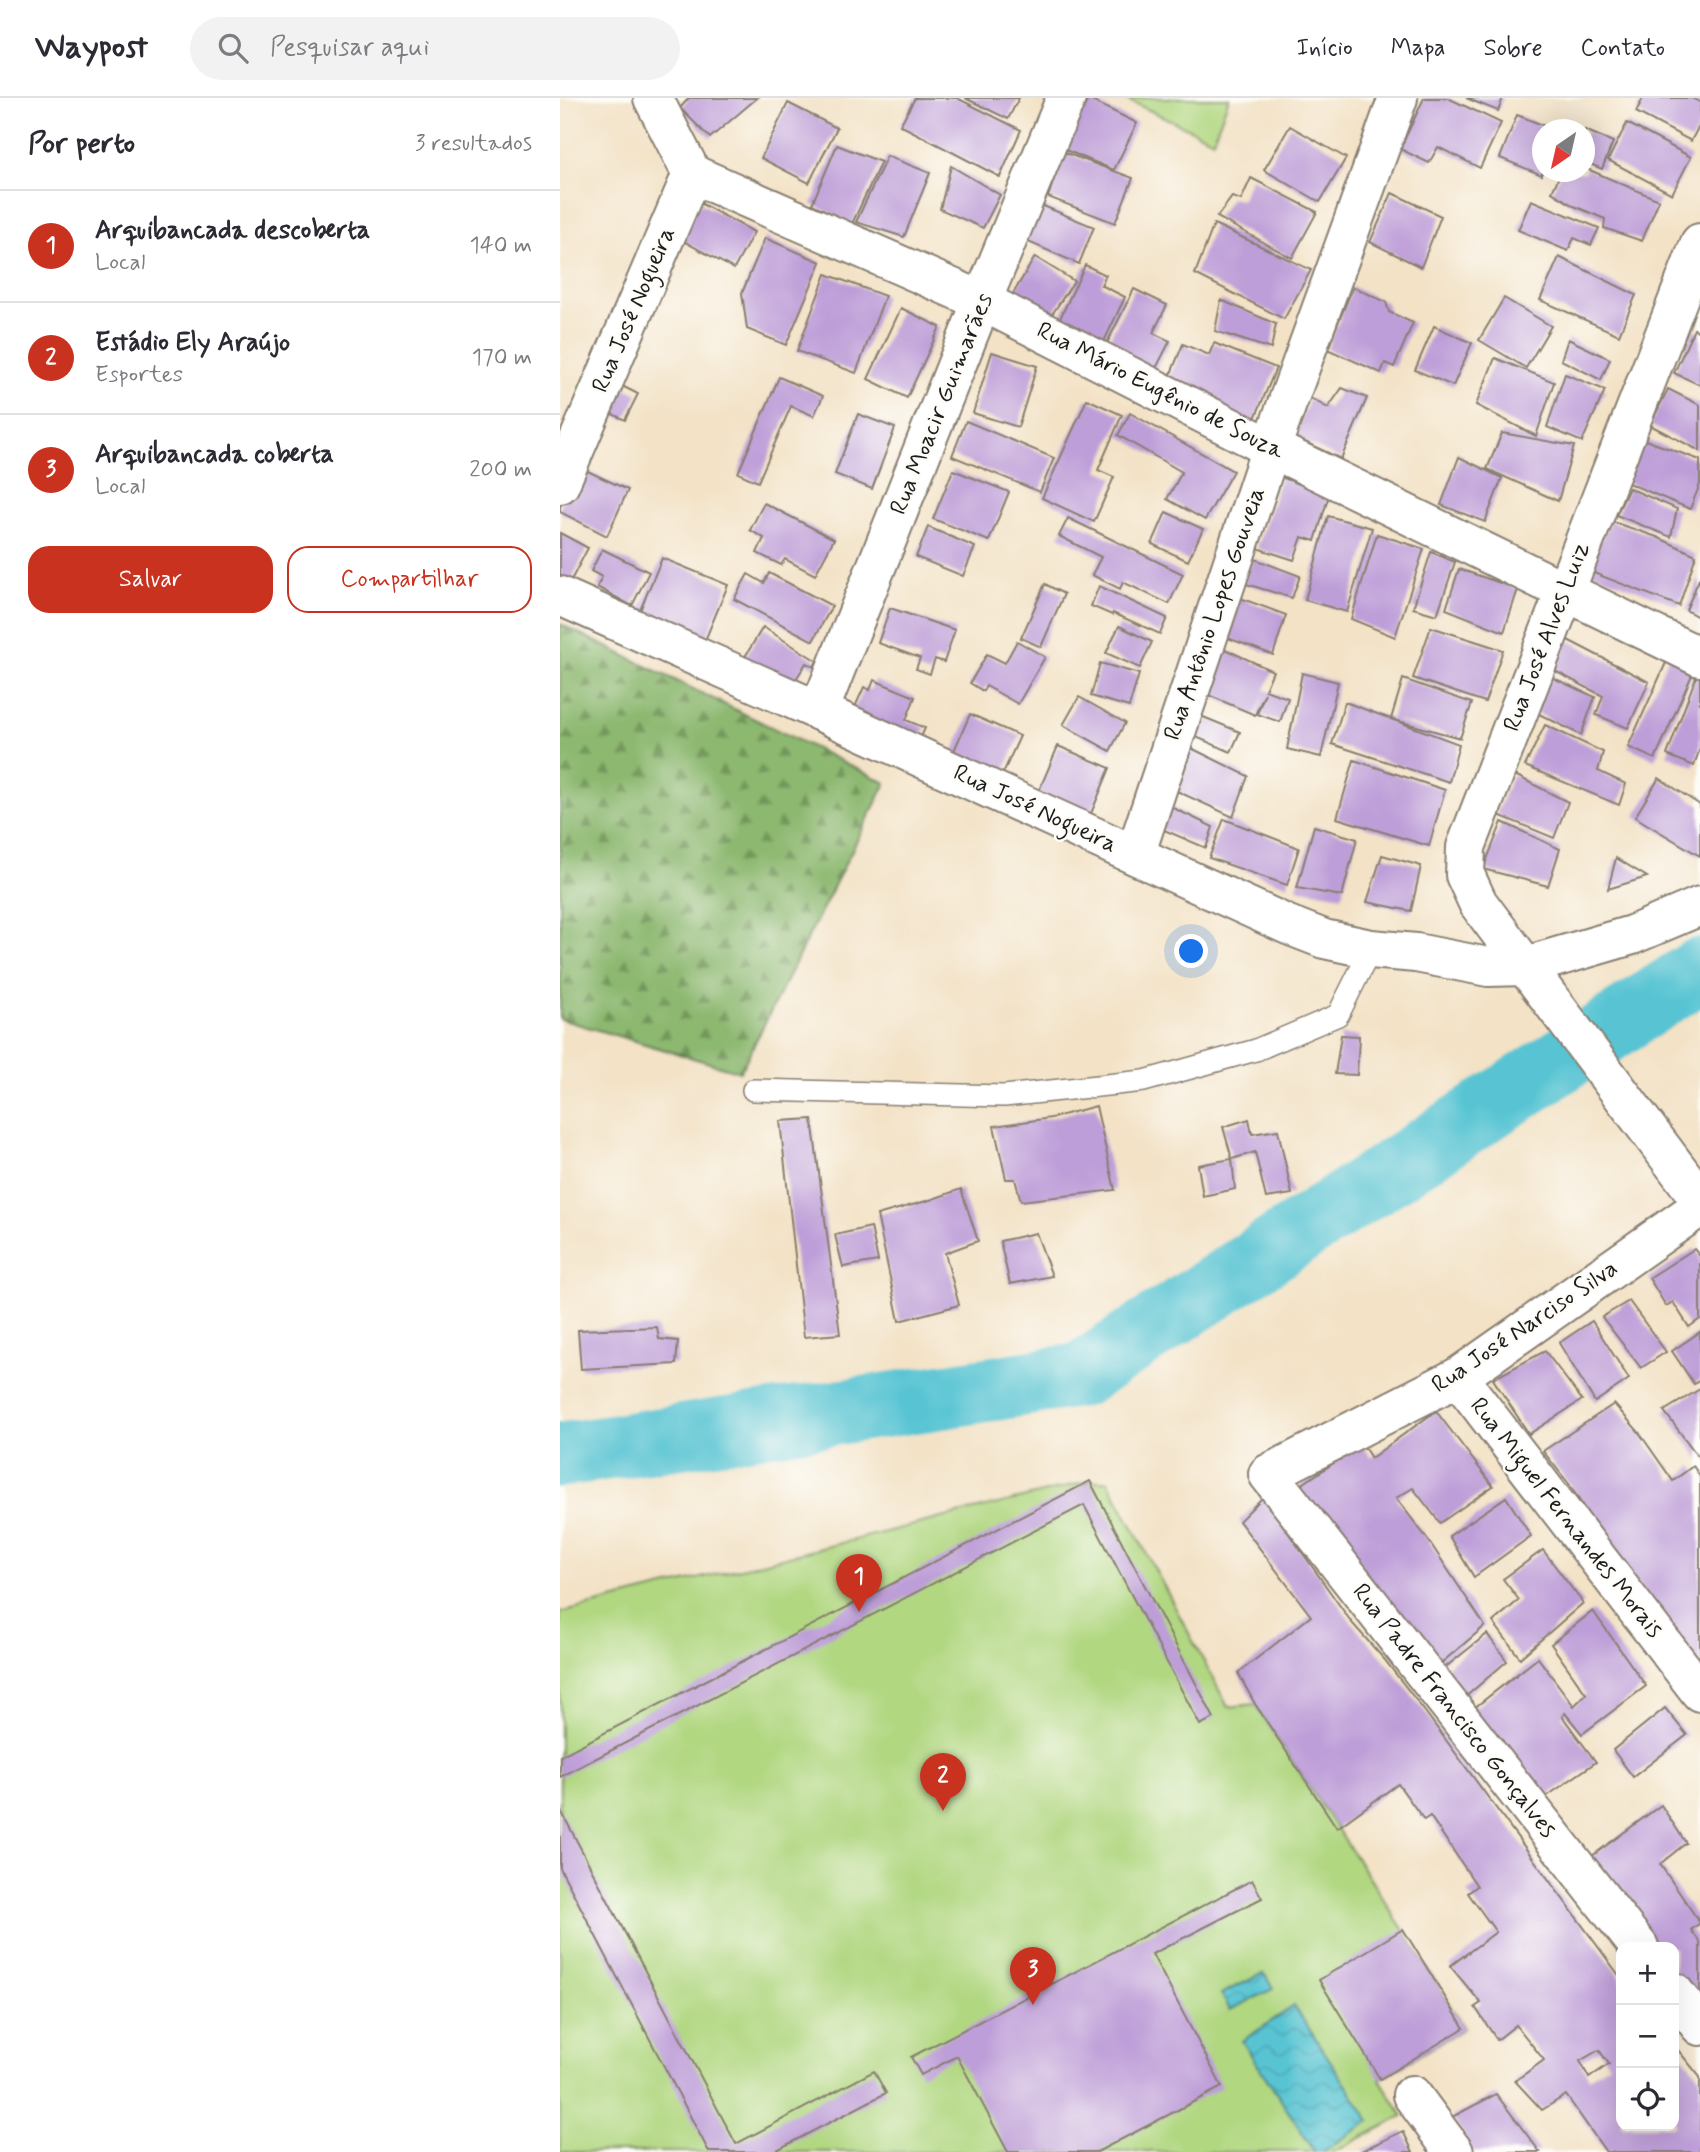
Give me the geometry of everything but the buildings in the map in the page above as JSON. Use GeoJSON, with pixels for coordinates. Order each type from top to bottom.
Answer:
{"type":"FeatureCollection","features":[{"type":"Feature","properties":{"kind":"street"},"geometry":{"type":"LineString","coordinates":[[653,98],[692,174]]}},
{"type":"Feature","properties":{"kind":"street","name":"Rua Moacir Guimarães"},"geometry":{"type":"LineString","coordinates":[[819,710],[1066,98]]}},
{"type":"Feature","properties":{"kind":"street","name":"Rua Antônio Lopes Gouveia"},"geometry":{"type":"LineString","coordinates":[[1135,855],[1271,448],[1398,98]]}},
{"type":"Feature","properties":{"kind":"street","name":"Rua Mário Eugênio de Souza"},"geometry":{"type":"LineString","coordinates":[[692,174],[982,301],[1271,448],[1700,657]]}},
{"type":"Feature","properties":{"kind":"street","name":"Rua José Nogueira"},"geometry":{"type":"LineString","coordinates":[[560,484],[692,174]]}},
{"type":"Feature","properties":{"kind":"street","name":"Rua José Alves Luiz"},"geometry":{"type":"LineString","coordinates":[[1700,243],[1466,847],[1465,874],[1478,903],[1700,1199]]}},
{"type":"Feature","properties":{"kind":"street","name":"Rua José Nogueira"},"geometry":{"type":"LineString","coordinates":[[560,596],[1324,939],[1488,967],[1526,966],[1632,935],[1700,906]]}},
{"type":"Feature","properties":{"kind":"street","name":"Rua José Narciso Silva"},"geometry":{"type":"LineString","coordinates":[[1268,1474],[1458,1377],[1700,1207]]}},
{"type":"Feature","properties":{"kind":"street","name":"Rua Miguel Fernandes Morais"},"geometry":{"type":"LineString","coordinates":[[1458,1377],[1700,1692]]}},
{"type":"Feature","properties":{"kind":"street","name":"Rua Padre Francisco Gonçalves"},"geometry":{"type":"LineString","coordinates":[[1268,1474],[1635,1942]]}},
{"type":"Feature","properties":{"kind":"street"},"geometry":{"type":"LineString","coordinates":[[1679,1999],[1700,2026]]}},
{"type":"Feature","properties":{"kind":"street"},"geometry":{"type":"LineString","coordinates":[[1412,2095],[1454,2152]]}},
{"type":"Feature","properties":{"kind":"lane"},"geometry":{"type":"LineString","coordinates":[[753,1090],[1004,1096],[1144,1081],[1256,1050],[1338,1015],[1371,949]]}},
{"type":"Feature","properties":{"kind":"green space"},"geometry":{"type":"Polygon","coordinates":[[[1123,98],[1229,98],[1213,140],[1123,98]]]}},
{"type":"Feature","properties":{"kind":"green space"},"geometry":{"type":"Polygon","coordinates":[[[560,624],[886,783],[740,1072],[560,1019],[560,624]]]}},
{"type":"Feature","properties":{"kind":"green space"},"geometry":{"type":"Polygon","coordinates":[[[1090,1481],[1108,1481],[1228,1707],[1255,1704],[1403,1929],[1464,2028],[1380,2079],[1403,2116],[1334,2152],[560,2152],[560,1613],[1090,1481]]]}},
{"type":"Feature","properties":{"kind":"water"},"geometry":{"type":"Polygon","coordinates":[[[1264,1973],[1273,1989],[1230,2010],[1221,1994],[1264,1973]]]}},
{"type":"Feature","properties":{"kind":"water"},"geometry":{"type":"Polygon","coordinates":[[[1294,2006],[1370,2121],[1322,2152],[1315,2152],[1242,2041],[1294,2006]]]}},
{"type":"Feature","properties":{"kind":"waterway"},"geometry":{"type":"LineString","coordinates":[[560,1455],[1081,1375],[1700,970]]}},
{"type":"Feature","properties":{"kind":"place","name":"Arquibancada descoberta"},"geometry":{"type":"Point","coordinates":[859,1612]}},
{"type":"Feature","properties":{"kind":"place","name":"Estádio Ely Araújo"},"geometry":{"type":"Point","coordinates":[943,1811]}},
{"type":"Feature","properties":{"kind":"place","name":"Arquibancada coberta"},"geometry":{"type":"Point","coordinates":[1033,2005]}}]}
